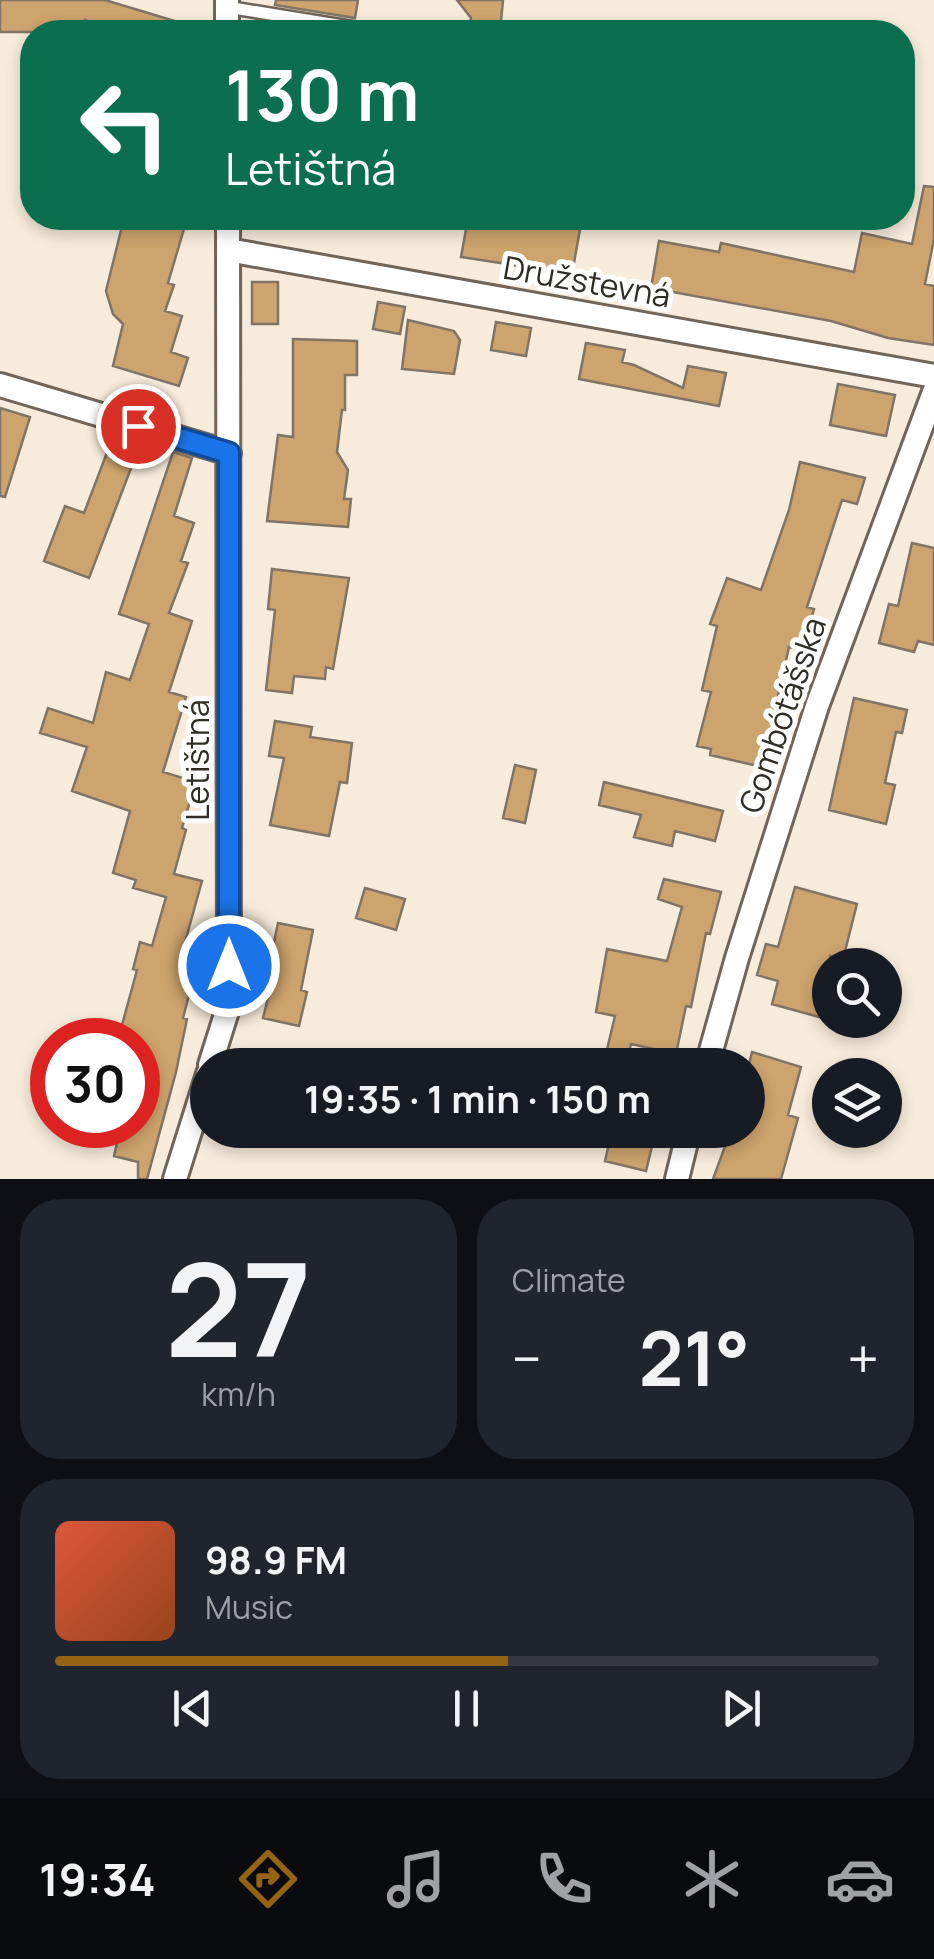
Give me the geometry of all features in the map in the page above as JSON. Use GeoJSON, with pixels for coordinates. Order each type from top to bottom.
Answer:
{"type":"FeatureCollection","features":[{"type":"Feature","properties":{"kind":"street","name":"Letištná"},"geometry":{"type":"LineString","coordinates":[[215,1048],[229,1006],[228,230]]}},
{"type":"Feature","properties":{"kind":"street","name":"Družstevná"},"geometry":{"type":"LineString","coordinates":[[228,250],[934,376]]}},
{"type":"Feature","properties":{"kind":"street"},"geometry":{"type":"LineString","coordinates":[[0,385],[229,453]]}},
{"type":"Feature","properties":{"kind":"street","name":"Gombótášska"},"geometry":{"type":"LineString","coordinates":[[712,1048],[736,958],[817,706],[934,392]]}},
{"type":"Feature","properties":{"kind":"street"},"geometry":{"type":"LineString","coordinates":[[175,1179],[190,1131]]}},
{"type":"Feature","properties":{"kind":"street"},"geometry":{"type":"LineString","coordinates":[[677,1179],[685,1148]]}},
{"type":"Feature","properties":{"kind":"lane"},"geometry":{"type":"LineString","coordinates":[[227,3],[317,20]]}},
{"type":"Feature","properties":{"kind":"building"},"geometry":{"type":"Polygon","coordinates":[[[0,0],[105,0],[172,20],[20,20],[20,32],[0,32],[0,0]]]}},
{"type":"Feature","properties":{"kind":"building"},"geometry":{"type":"Polygon","coordinates":[[[276,0],[358,0],[355,18],[275,5],[276,0]]]}},
{"type":"Feature","properties":{"kind":"building"},"geometry":{"type":"Polygon","coordinates":[[[457,0],[503,0],[501,20],[471,18],[457,0]]]}},
{"type":"Feature","properties":{"kind":"building"},"geometry":{"type":"Polygon","coordinates":[[[924,186],[934,187],[934,239],[925,284],[934,286],[934,345],[888,338],[831,321],[651,288],[659,241],[719,252],[721,243],[854,272],[862,233],[912,244],[924,186]]]}},
{"type":"Feature","properties":{"kind":"building"},"geometry":{"type":"Polygon","coordinates":[[[121,230],[184,230],[168,283],[174,285],[165,311],[182,316],[171,352],[188,358],[179,386],[113,366],[123,324],[113,314],[106,291],[121,230]]]}},
{"type":"Feature","properties":{"kind":"building"},"geometry":{"type":"Polygon","coordinates":[[[466,230],[580,230],[572,274],[461,257],[466,230]]]}},
{"type":"Feature","properties":{"kind":"building"},"geometry":{"type":"Polygon","coordinates":[[[252,282],[278,282],[278,324],[252,324],[252,282]]]}},
{"type":"Feature","properties":{"kind":"building"},"geometry":{"type":"Polygon","coordinates":[[[378,302],[405,307],[400,334],[373,329],[378,302]]]}},
{"type":"Feature","properties":{"kind":"building"},"geometry":{"type":"Polygon","coordinates":[[[408,320],[454,331],[460,340],[454,374],[402,369],[408,320]]]}},
{"type":"Feature","properties":{"kind":"building"},"geometry":{"type":"Polygon","coordinates":[[[496,322],[531,328],[526,356],[491,350],[496,322]]]}},
{"type":"Feature","properties":{"kind":"building"},"geometry":{"type":"Polygon","coordinates":[[[293,339],[357,341],[357,375],[345,375],[345,410],[337,452],[348,470],[344,499],[351,499],[348,527],[267,521],[278,435],[293,437],[293,339]]]}},
{"type":"Feature","properties":{"kind":"building"},"geometry":{"type":"Polygon","coordinates":[[[586,343],[625,350],[622,362],[683,388],[688,366],[726,373],[719,406],[579,379],[586,343]]]}},
{"type":"Feature","properties":{"kind":"building"},"geometry":{"type":"Polygon","coordinates":[[[838,384],[895,395],[886,436],[830,425],[838,384]]]}},
{"type":"Feature","properties":{"kind":"building"},"geometry":{"type":"Polygon","coordinates":[[[0,408],[30,417],[5,497],[0,496],[0,408]]]}},
{"type":"Feature","properties":{"kind":"building"},"geometry":{"type":"Polygon","coordinates":[[[111,442],[138,450],[89,578],[44,561],[65,506],[84,513],[111,442]]]}},
{"type":"Feature","properties":{"kind":"building"},"geometry":{"type":"Polygon","coordinates":[[[173,452],[192,458],[174,516],[194,523],[181,561],[188,563],[169,613],[192,621],[169,692],[186,697],[163,772],[196,782],[174,874],[202,881],[182,953],[199,957],[160,1131],[160,1018],[124,1018],[140,942],[152,946],[166,897],[133,888],[136,880],[113,873],[130,811],[72,791],[87,747],[40,733],[48,708],[93,723],[106,672],[130,680],[149,624],[119,614],[173,452]]]}},
{"type":"Feature","properties":{"kind":"building"},"geometry":{"type":"Polygon","coordinates":[[[800,462],[865,478],[857,504],[842,500],[807,607],[814,609],[803,650],[789,647],[762,767],[710,755],[711,749],[697,746],[711,692],[702,690],[717,626],[710,624],[727,578],[761,590],[789,510],[800,462]]]}},
{"type":"Feature","properties":{"kind":"building"},"geometry":{"type":"Polygon","coordinates":[[[912,543],[934,548],[934,645],[918,641],[914,652],[879,643],[889,604],[898,606],[912,543]]]}},
{"type":"Feature","properties":{"kind":"building"},"geometry":{"type":"Polygon","coordinates":[[[272,569],[349,578],[333,669],[326,667],[325,679],[294,676],[292,693],[266,690],[275,610],[268,609],[272,569]]]}},
{"type":"Feature","properties":{"kind":"building"},"geometry":{"type":"Polygon","coordinates":[[[854,698],[907,710],[902,733],[896,732],[885,783],[895,785],[886,824],[829,810],[854,698]]]}},
{"type":"Feature","properties":{"kind":"building"},"geometry":{"type":"Polygon","coordinates":[[[275,721],[312,727],[310,737],[352,743],[347,783],[340,782],[329,836],[270,825],[284,758],[269,756],[275,721]]]}},
{"type":"Feature","properties":{"kind":"building"},"geometry":{"type":"Polygon","coordinates":[[[515,765],[536,770],[525,823],[503,818],[515,765]]]}},
{"type":"Feature","properties":{"kind":"building"},"geometry":{"type":"Polygon","coordinates":[[[604,782],[723,811],[715,841],[675,831],[672,846],[634,837],[641,815],[599,805],[604,782]]]}},
{"type":"Feature","properties":{"kind":"building"},"geometry":{"type":"Polygon","coordinates":[[[664,879],[721,892],[710,934],[706,933],[691,1007],[686,1006],[677,1048],[631,1044],[630,1048],[607,1048],[615,1016],[596,1012],[607,949],[667,961],[682,907],[658,899],[664,879]]]}},
{"type":"Feature","properties":{"kind":"building"},"geometry":{"type":"Polygon","coordinates":[[[795,887],[857,904],[846,948],[812,948],[812,1015],[772,1004],[778,981],[757,975],[766,944],[778,947],[795,887]]]}},
{"type":"Feature","properties":{"kind":"building"},"geometry":{"type":"Polygon","coordinates":[[[365,888],[405,899],[396,930],[356,918],[365,888]]]}},
{"type":"Feature","properties":{"kind":"building"},"geometry":{"type":"Polygon","coordinates":[[[278,923],[313,930],[301,990],[307,992],[299,1026],[263,1018],[277,962],[270,961],[278,923]]]}},
{"type":"Feature","properties":{"kind":"building"},"geometry":{"type":"Polygon","coordinates":[[[765,1056],[801,1067],[788,1115],[798,1118],[781,1179],[713,1179],[724,1148],[765,1148],[765,1056]]]}},
{"type":"Feature","properties":{"kind":"building"},"geometry":{"type":"Polygon","coordinates":[[[116,1148],[155,1148],[147,1179],[138,1179],[138,1162],[114,1156],[116,1148]]]}},
{"type":"Feature","properties":{"kind":"building"},"geometry":{"type":"Polygon","coordinates":[[[608,1148],[652,1148],[646,1171],[605,1161],[608,1148]]]}},
{"type":"Feature","properties":{"kind":"route"},"geometry":{"type":"LineString","coordinates":[[138,426],[229,453],[229,966]]}}]}
